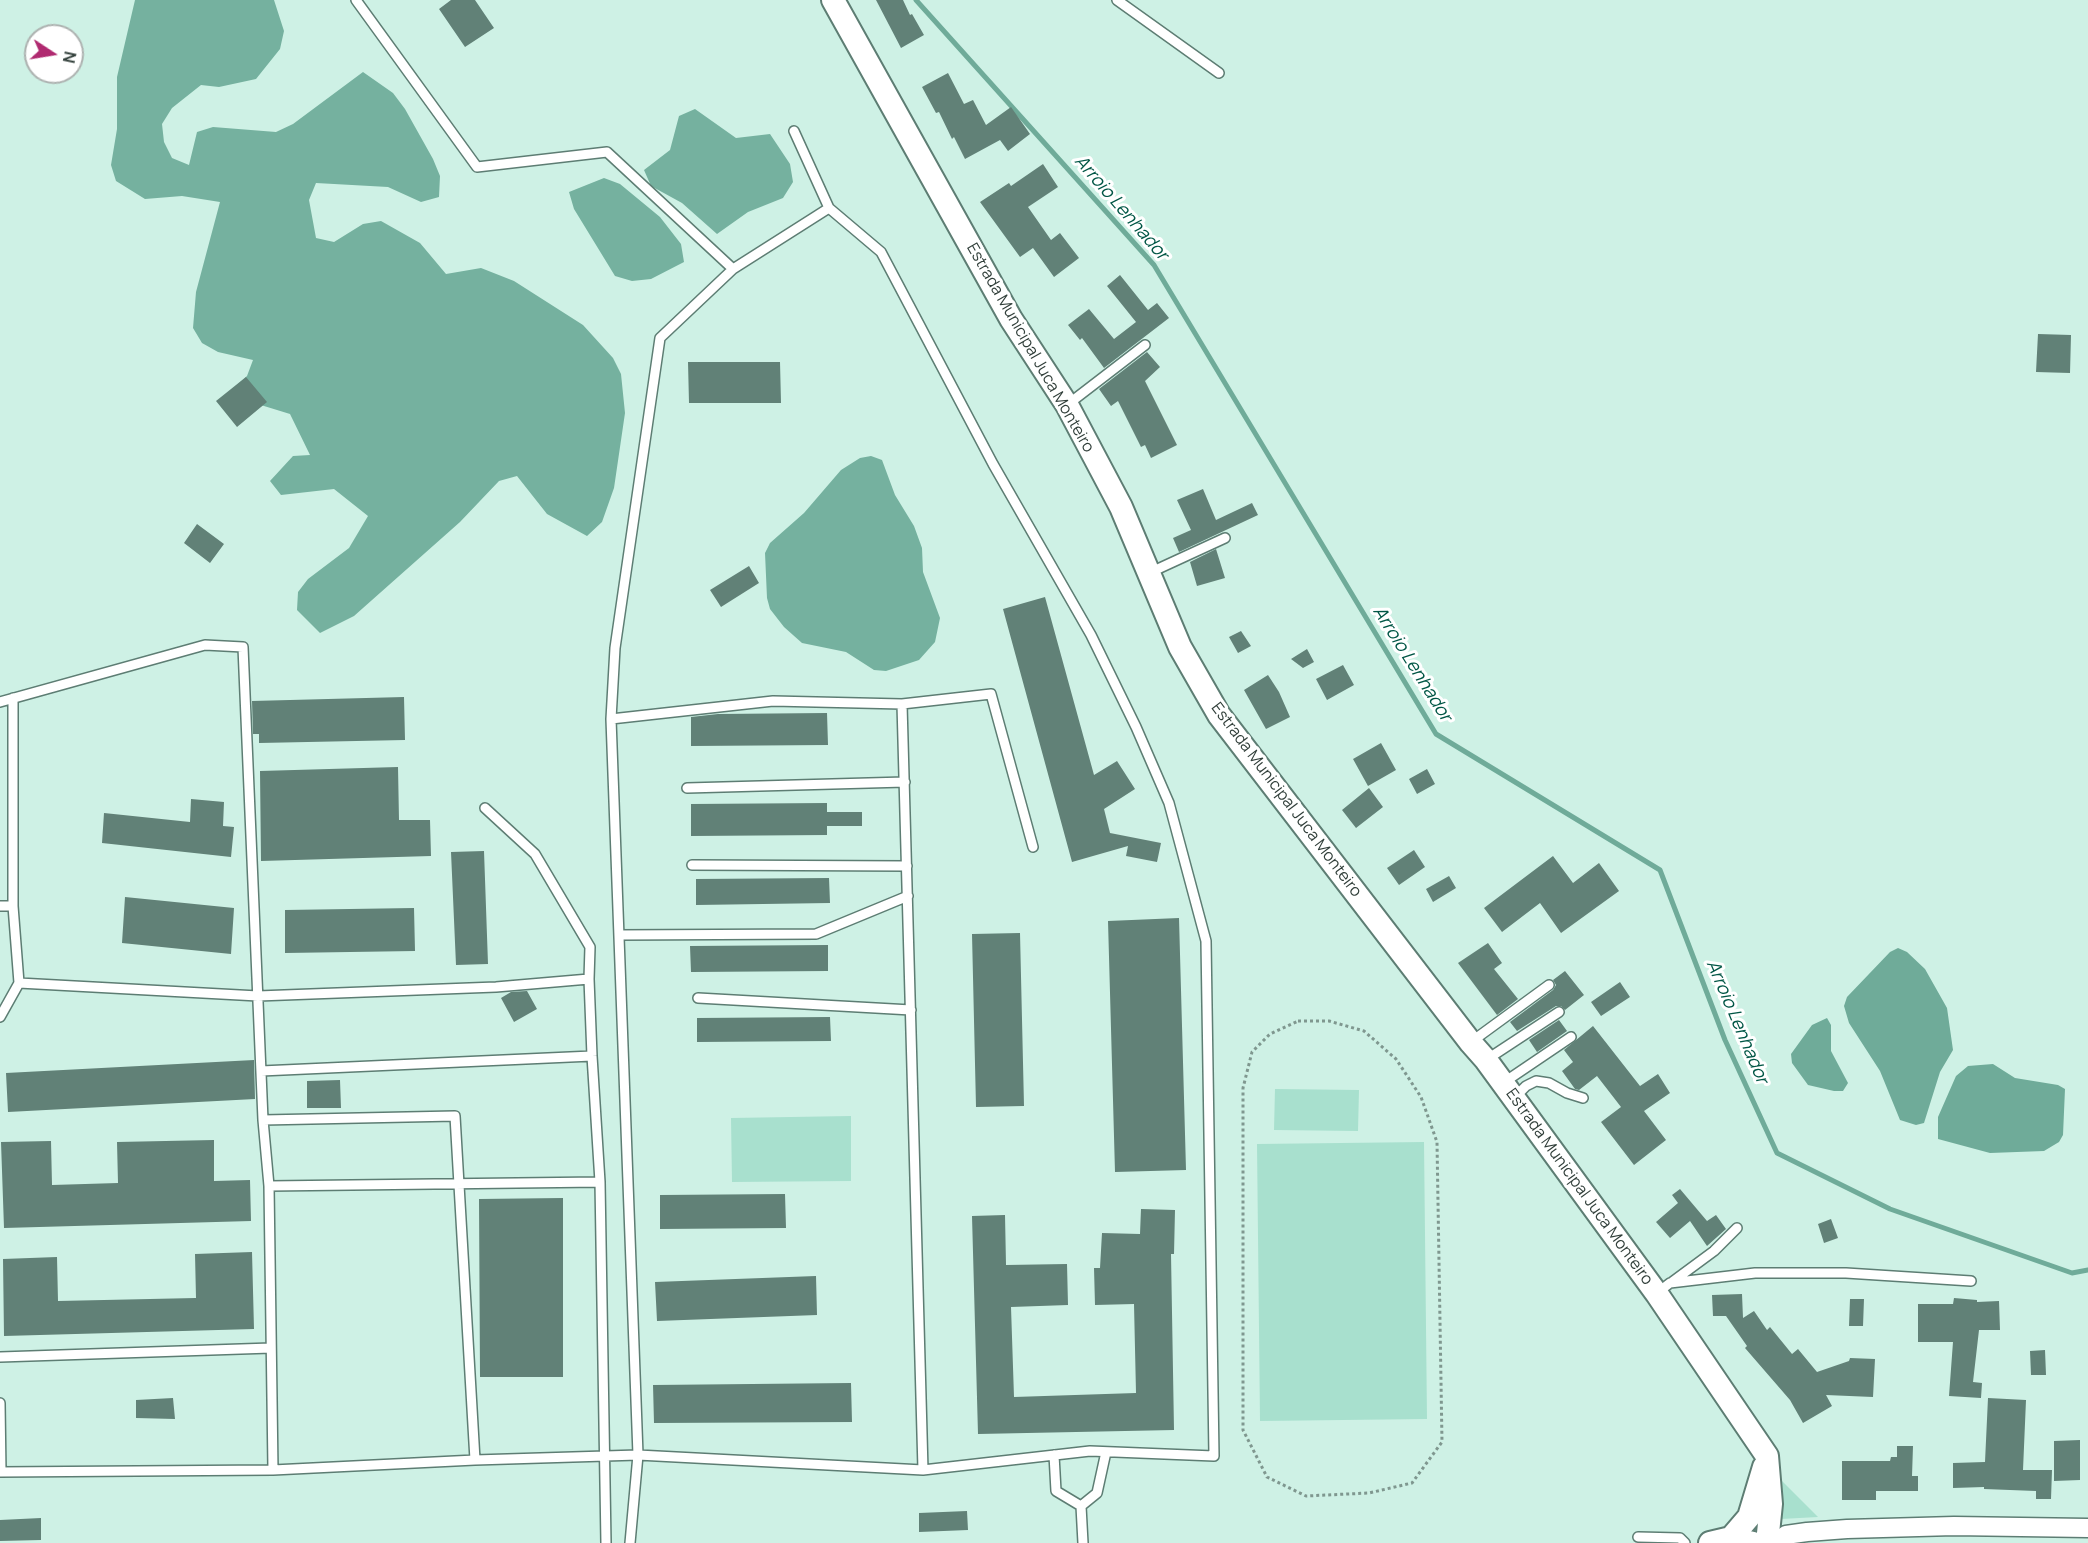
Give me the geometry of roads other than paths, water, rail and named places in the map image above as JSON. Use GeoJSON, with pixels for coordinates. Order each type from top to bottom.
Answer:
{"type":"FeatureCollection","features":[{"type":"Feature","properties":{"kind":"street","name":"Estrada Municipal Juca Monteiro"},"geometry":{"type":"LineString","coordinates":[[833,0],[1011,319],[1067,405],[1121,507],[1180,647],[1219,715],[1508,1091],[1664,1288],[1767,1456]]}},
{"type":"Feature","properties":{"kind":"street"},"geometry":{"type":"LineString","coordinates":[[1731,1542],[1749,1517],[1767,1456]]}},
{"type":"Feature","properties":{"kind":"street"},"geometry":{"type":"LineString","coordinates":[[1767,1456],[1771,1504],[1767,1543]]}},
{"type":"Feature","properties":{"kind":"street"},"geometry":{"type":"LineString","coordinates":[[1777,1543],[1786,1535],[1848,1529],[1954,1526],[2088,1528]]}},
{"type":"Feature","properties":{"kind":"lane"},"geometry":{"type":"LineString","coordinates":[[356,0],[477,167],[607,152],[733,269]]}},
{"type":"Feature","properties":{"kind":"lane"},"geometry":{"type":"LineString","coordinates":[[1117,0],[1220,73]]}},
{"type":"Feature","properties":{"kind":"lane"},"geometry":{"type":"LineString","coordinates":[[0,1403],[1,1472],[273,1470],[638,1455],[923,1470],[1089,1451],[1214,1456],[1206,940],[1169,803],[1136,727],[1091,635],[993,464],[882,252],[829,208],[794,131]]}},
{"type":"Feature","properties":{"kind":"lane"},"geometry":{"type":"LineString","coordinates":[[630,1543],[638,1455],[611,719],[615,648],[660,338],[733,269],[829,208]]}},
{"type":"Feature","properties":{"kind":"lane"},"geometry":{"type":"LineString","coordinates":[[1067,405],[1145,345]]}},
{"type":"Feature","properties":{"kind":"lane"},"geometry":{"type":"LineString","coordinates":[[1149,573],[1225,538]]}},
{"type":"Feature","properties":{"kind":"lane"},"geometry":{"type":"LineString","coordinates":[[0,702],[205,645],[243,647],[263,1120],[269,1186],[273,1470]]}},
{"type":"Feature","properties":{"kind":"lane"},"geometry":{"type":"LineString","coordinates":[[611,719],[773,700],[902,704],[991,694],[1033,847]]}},
{"type":"Feature","properties":{"kind":"lane"},"geometry":{"type":"LineString","coordinates":[[0,1017],[19,982],[13,906],[13,698]]}},
{"type":"Feature","properties":{"kind":"lane"},"geometry":{"type":"LineString","coordinates":[[902,704],[923,1470]]}},
{"type":"Feature","properties":{"kind":"lane"},"geometry":{"type":"LineString","coordinates":[[687,788],[905,782]]}},
{"type":"Feature","properties":{"kind":"lane"},"geometry":{"type":"LineString","coordinates":[[485,808],[535,854],[590,947],[592,1056],[600,1182],[606,1543]]}},
{"type":"Feature","properties":{"kind":"lane"},"geometry":{"type":"LineString","coordinates":[[692,865],[907,866]]}},
{"type":"Feature","properties":{"kind":"lane"},"geometry":{"type":"LineString","coordinates":[[619,935],[816,934],[908,896]]}},
{"type":"Feature","properties":{"kind":"lane"},"geometry":{"type":"LineString","coordinates":[[0,906],[13,906]]}},
{"type":"Feature","properties":{"kind":"lane"},"geometry":{"type":"LineString","coordinates":[[19,982],[258,996],[496,987],[589,979]]}},
{"type":"Feature","properties":{"kind":"lane"},"geometry":{"type":"LineString","coordinates":[[1471,1043],[1549,985]]}},
{"type":"Feature","properties":{"kind":"lane"},"geometry":{"type":"LineString","coordinates":[[698,998],[911,1010]]}},
{"type":"Feature","properties":{"kind":"lane"},"geometry":{"type":"LineString","coordinates":[[1486,1060],[1559,1012]]}},
{"type":"Feature","properties":{"kind":"lane"},"geometry":{"type":"LineString","coordinates":[[1508,1091],[1570,1037]]}},
{"type":"Feature","properties":{"kind":"lane"},"geometry":{"type":"LineString","coordinates":[[261,1071],[592,1056]]}},
{"type":"Feature","properties":{"kind":"lane"},"geometry":{"type":"LineString","coordinates":[[1508,1091],[1536,1082],[1548,1083],[1583,1098]]}},
{"type":"Feature","properties":{"kind":"lane"},"geometry":{"type":"LineString","coordinates":[[263,1120],[454,1116],[475,1460]]}},
{"type":"Feature","properties":{"kind":"lane"},"geometry":{"type":"LineString","coordinates":[[269,1186],[600,1182]]}},
{"type":"Feature","properties":{"kind":"lane"},"geometry":{"type":"LineString","coordinates":[[1664,1288],[1714,1251],[1737,1228]]}},
{"type":"Feature","properties":{"kind":"lane"},"geometry":{"type":"LineString","coordinates":[[1664,1288],[1755,1273],[1846,1273],[1971,1281]]}},
{"type":"Feature","properties":{"kind":"lane"},"geometry":{"type":"LineString","coordinates":[[0,1357],[271,1348]]}},
{"type":"Feature","properties":{"kind":"lane"},"geometry":{"type":"LineString","coordinates":[[1081,1506],[1097,1493],[1106,1452]]}},
{"type":"Feature","properties":{"kind":"lane"},"geometry":{"type":"LineString","coordinates":[[1054,1455],[1056,1491],[1081,1506]]}},
{"type":"Feature","properties":{"kind":"lane"},"geometry":{"type":"LineString","coordinates":[[1081,1506],[1083,1543]]}},
{"type":"Feature","properties":{"kind":"lane"},"geometry":{"type":"LineString","coordinates":[[1638,1537],[1680,1538],[1685,1543]]}},
{"type":"Feature","properties":{"kind":"waterway","name":"Arroio Lenhador"},"geometry":{"type":"LineString","coordinates":[[916,0],[1154,265],[1436,734],[1660,870],[1725,1040],[1777,1153],[1890,1209],[2072,1273],[2088,1270]]}}]}
